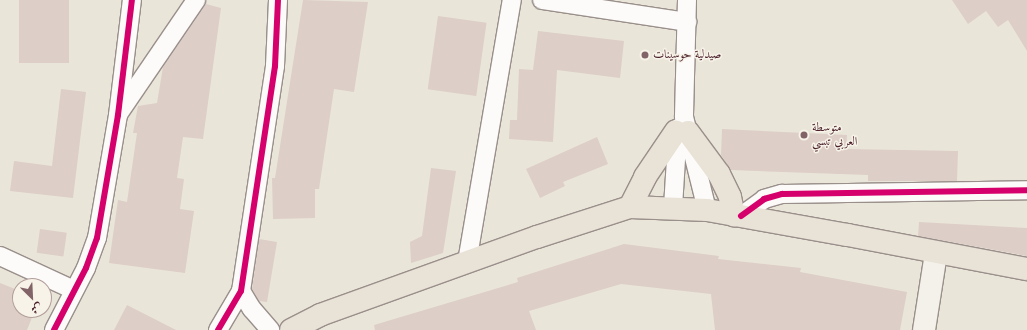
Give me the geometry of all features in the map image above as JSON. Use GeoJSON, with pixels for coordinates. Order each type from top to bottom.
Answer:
{"type":"FeatureCollection","features":[{"type":"Feature","properties":{"kind":"main road"},"geometry":{"type":"LineString","coordinates":[[630,207],[645,177],[683,127],[718,174],[730,197],[737,216]]}},
{"type":"Feature","properties":{"kind":"main road"},"geometry":{"type":"LineString","coordinates":[[291,330],[320,315],[467,262],[630,207],[673,207],[707,210],[1027,269]]}},
{"type":"Feature","properties":{"kind":"main road"},"geometry":{"type":"LineString","coordinates":[[924,330],[936,253]]}},
{"type":"Feature","properties":{"kind":"street"},"geometry":{"type":"LineString","coordinates":[[54,330],[97,238],[118,115],[132,0]]}},
{"type":"Feature","properties":{"kind":"street"},"geometry":{"type":"LineString","coordinates":[[118,115],[196,0]]}},
{"type":"Feature","properties":{"kind":"street"},"geometry":{"type":"LineString","coordinates":[[218,330],[241,291],[275,66],[278,0]]}},
{"type":"Feature","properties":{"kind":"street"},"geometry":{"type":"LineString","coordinates":[[467,262],[512,0]]}},
{"type":"Feature","properties":{"kind":"street"},"geometry":{"type":"LineString","coordinates":[[542,0],[687,22]]}},
{"type":"Feature","properties":{"kind":"street"},"geometry":{"type":"LineString","coordinates":[[673,207],[683,127],[687,0]]}},
{"type":"Feature","properties":{"kind":"street"},"geometry":{"type":"LineString","coordinates":[[683,127],[707,210]]}},
{"type":"Feature","properties":{"kind":"street"},"geometry":{"type":"LineString","coordinates":[[737,216],[764,199],[782,194],[1027,190]]}},
{"type":"Feature","properties":{"kind":"street"},"geometry":{"type":"LineString","coordinates":[[0,256],[74,290]]}},
{"type":"Feature","properties":{"kind":"street"},"geometry":{"type":"LineString","coordinates":[[241,291],[252,309],[270,330]]}},
{"type":"Feature","properties":{"kind":"building"},"geometry":{"type":"Polygon","coordinates":[[[19,0],[69,0],[69,63],[19,63],[19,0]]]}},
{"type":"Feature","properties":{"kind":"building"},"geometry":{"type":"Polygon","coordinates":[[[303,0],[368,2],[354,92],[334,89],[319,189],[315,189],[315,218],[273,219],[272,178],[275,178],[303,0]]]}},
{"type":"Feature","properties":{"kind":"building"},"geometry":{"type":"Polygon","coordinates":[[[952,0],[1027,0],[1027,51],[1008,20],[998,27],[986,11],[968,24],[952,0]]]}},
{"type":"Feature","properties":{"kind":"building"},"geometry":{"type":"Polygon","coordinates":[[[206,4],[221,8],[203,139],[183,137],[177,178],[184,179],[180,209],[194,211],[185,273],[109,263],[118,200],[127,202],[137,133],[133,133],[138,106],[157,103],[163,67],[206,4]]]}},
{"type":"Feature","properties":{"kind":"building"},"geometry":{"type":"Polygon","coordinates":[[[438,16],[487,23],[476,96],[428,89],[438,16]]]}},
{"type":"Feature","properties":{"kind":"building"},"geometry":{"type":"Polygon","coordinates":[[[538,31],[624,41],[620,78],[557,70],[553,142],[509,139],[510,120],[517,120],[519,69],[533,70],[538,31]]]}},
{"type":"Feature","properties":{"kind":"building"},"geometry":{"type":"Polygon","coordinates":[[[61,89],[86,92],[73,198],[10,191],[14,161],[52,166],[61,89]]]}},
{"type":"Feature","properties":{"kind":"building"},"geometry":{"type":"Polygon","coordinates":[[[722,129],[847,135],[846,149],[958,151],[957,181],[868,181],[868,175],[731,170],[721,155],[722,129]]]}},
{"type":"Feature","properties":{"kind":"building"},"geometry":{"type":"Polygon","coordinates":[[[597,137],[608,164],[563,182],[565,186],[540,198],[526,169],[597,137]]]}},
{"type":"Feature","properties":{"kind":"building"},"geometry":{"type":"Polygon","coordinates":[[[431,168],[456,171],[443,253],[411,263],[410,242],[422,236],[431,168]]]}},
{"type":"Feature","properties":{"kind":"building"},"geometry":{"type":"Polygon","coordinates":[[[919,222],[1027,228],[1027,256],[918,236],[919,222]]]}},
{"type":"Feature","properties":{"kind":"building"},"geometry":{"type":"Polygon","coordinates":[[[40,229],[67,233],[63,257],[37,253],[40,229]]]}},
{"type":"Feature","properties":{"kind":"building"},"geometry":{"type":"Polygon","coordinates":[[[259,239],[277,242],[267,302],[259,301],[252,289],[259,239]]]}},
{"type":"Feature","properties":{"kind":"building"},"geometry":{"type":"Polygon","coordinates":[[[624,244],[719,256],[718,259],[801,268],[800,272],[907,292],[900,330],[715,330],[711,294],[621,284],[529,311],[536,330],[375,330],[374,325],[518,282],[517,278],[624,244]]]}},
{"type":"Feature","properties":{"kind":"building"},"geometry":{"type":"Polygon","coordinates":[[[0,283],[12,288],[12,318],[32,318],[27,330],[0,330],[0,283]]]}},
{"type":"Feature","properties":{"kind":"building"},"geometry":{"type":"Polygon","coordinates":[[[127,305],[176,330],[114,330],[127,305]]]}},
{"type":"Feature","properties":{"kind":"cycle path"},"geometry":{"type":"LineString","coordinates":[[54,330],[86,268],[97,238],[118,115],[132,0]]}},
{"type":"Feature","properties":{"kind":"cycle path"},"geometry":{"type":"LineString","coordinates":[[218,330],[241,291],[275,66],[278,0]]}},
{"type":"Feature","properties":{"kind":"cycle path"},"geometry":{"type":"LineString","coordinates":[[741,216],[764,199],[782,194],[1027,190]]}},
{"type":"Feature","properties":{"kind":"place","name":"صيدلية حوسينات"},"geometry":{"type":"Point","coordinates":[645,55]}},
{"type":"Feature","properties":{"kind":"place","name":"متوسطة العربي تبسي"},"geometry":{"type":"Point","coordinates":[804,135]}}]}
